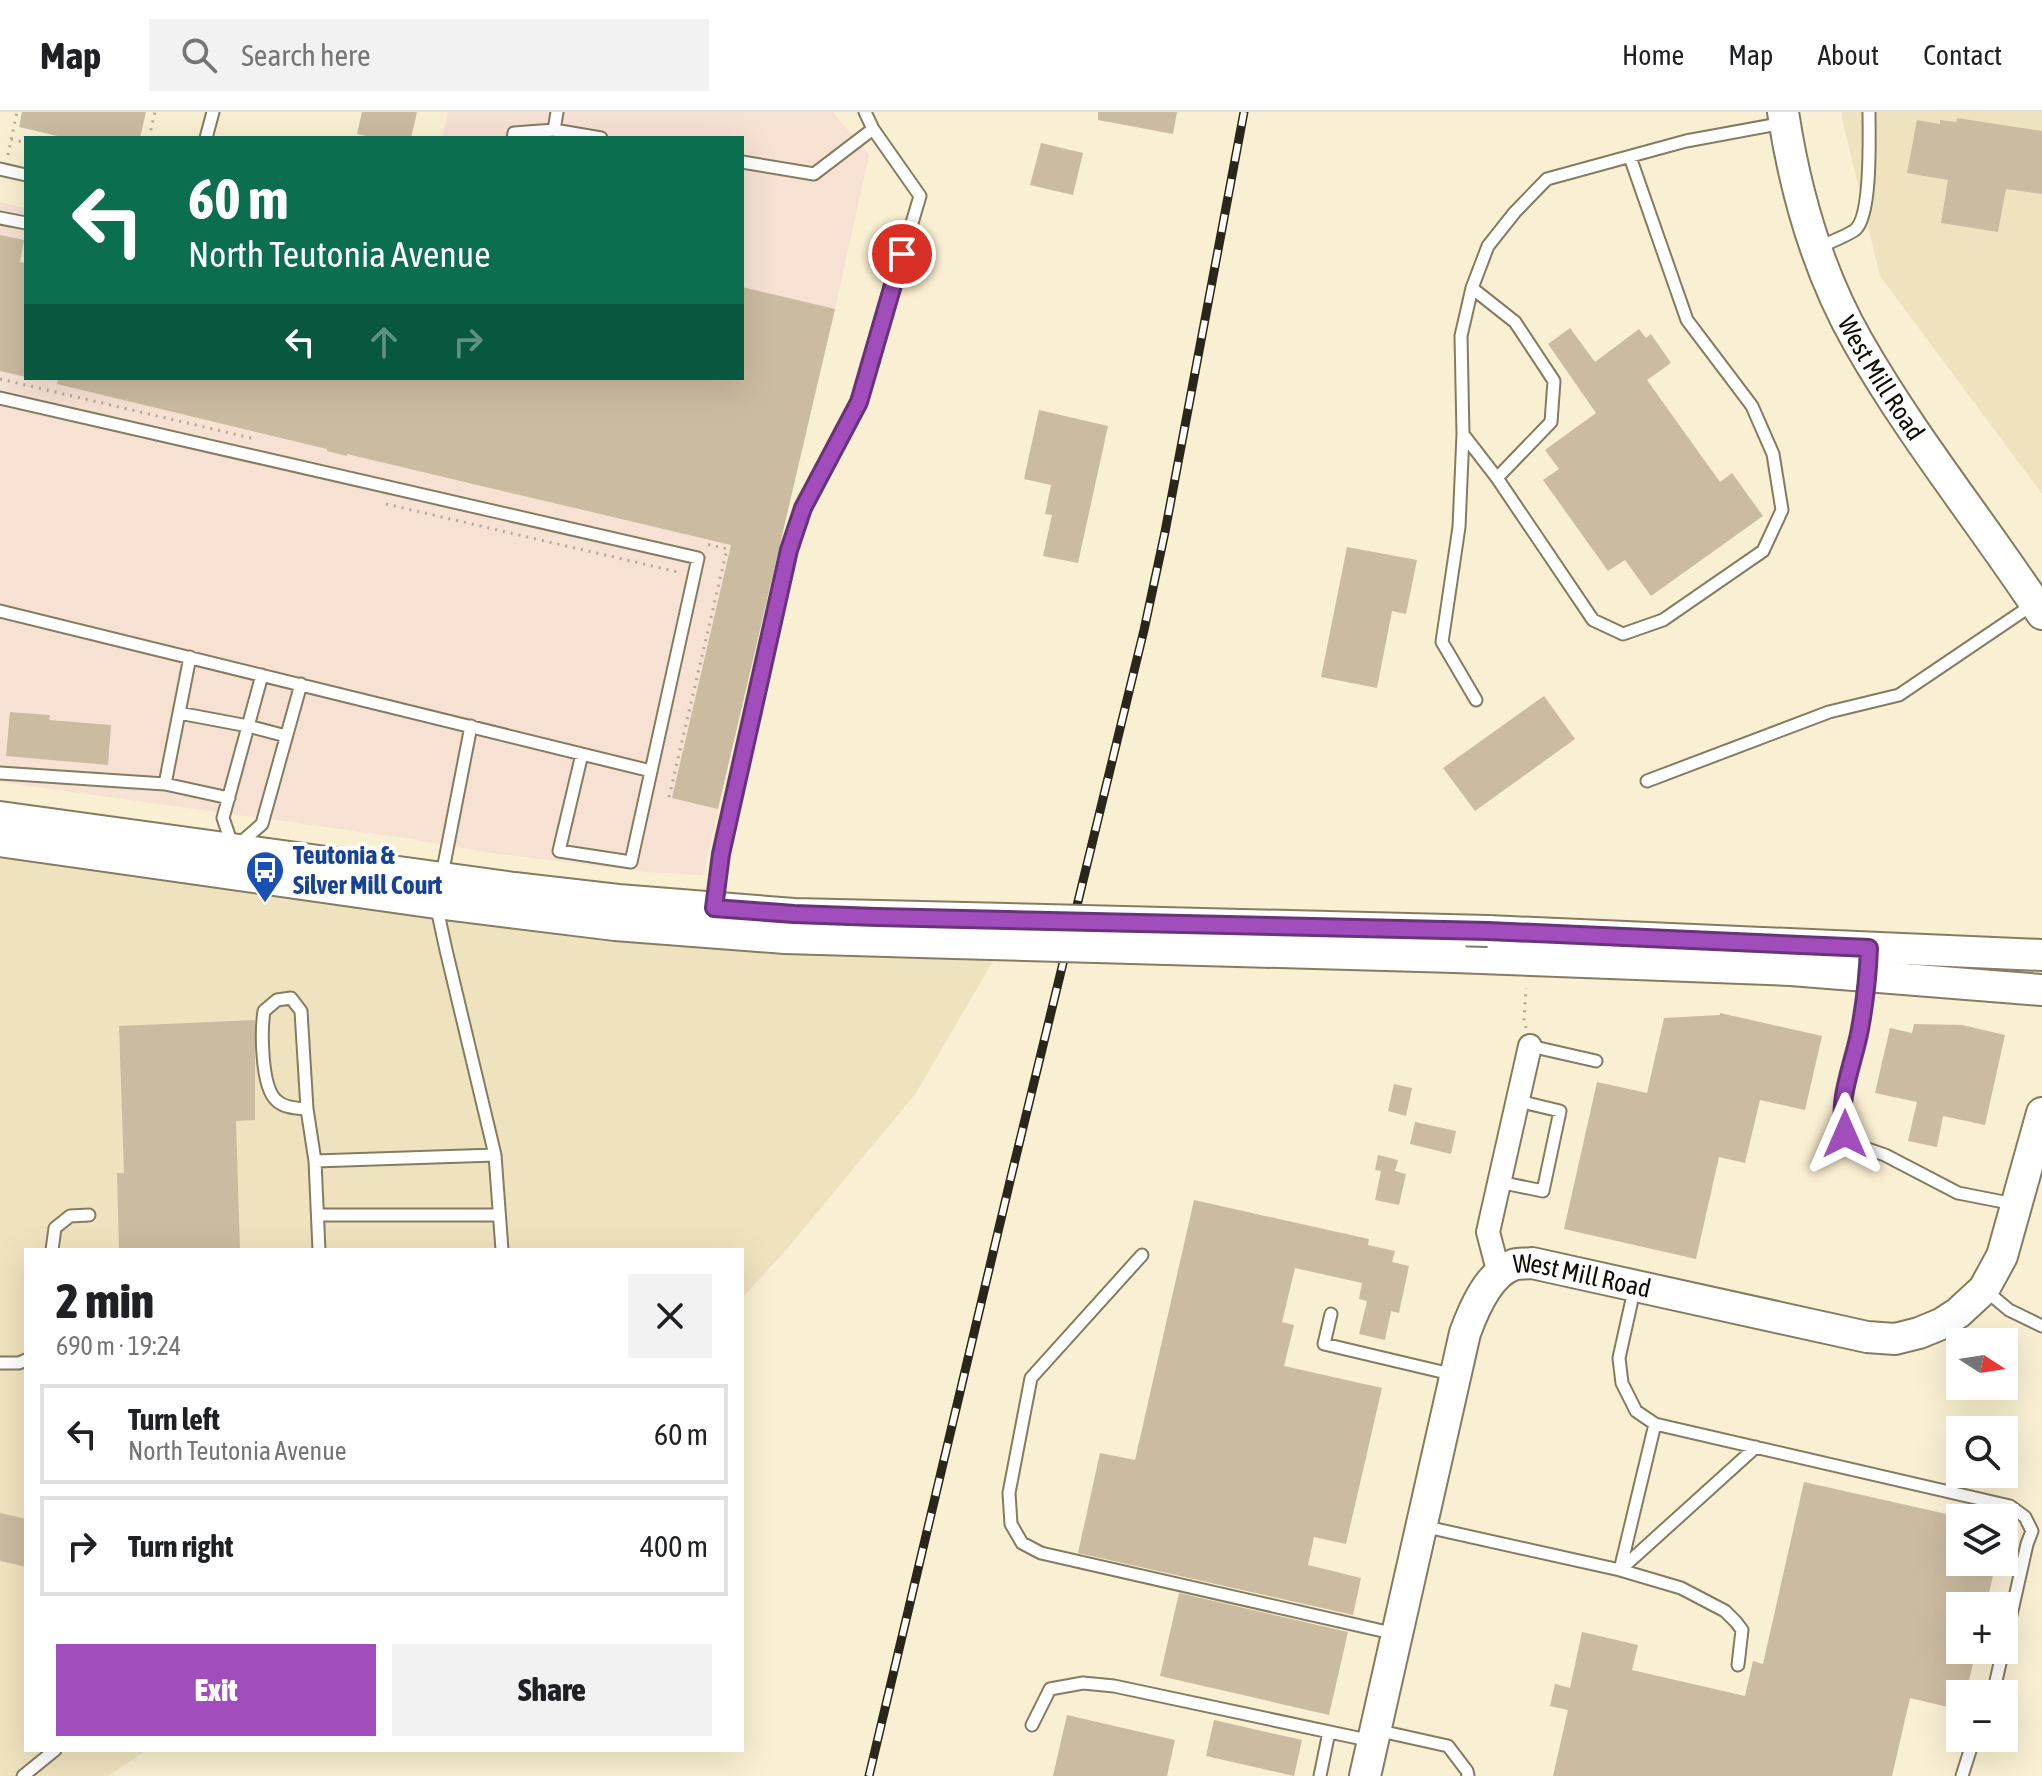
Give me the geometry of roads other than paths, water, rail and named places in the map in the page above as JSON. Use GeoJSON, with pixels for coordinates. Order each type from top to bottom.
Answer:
{"type":"FeatureCollection","features":[{"type":"Feature","properties":{"kind":"main road","name":"West Mill Road"},"geometry":{"type":"LineString","coordinates":[[1784,118],[1805,214],[1856,340],[1889,393],[2040,605]]}},
{"type":"Feature","properties":{"kind":"main road"},"geometry":{"type":"LineString","coordinates":[[0,817],[231,861],[439,891],[559,893],[799,938],[959,930],[1488,931],[1869,962],[2042,990]]}},
{"type":"Feature","properties":{"kind":"main road"},"geometry":{"type":"LineString","coordinates":[[0,841],[231,861]]}},
{"type":"Feature","properties":{"kind":"main road"},"geometry":{"type":"LineString","coordinates":[[959,930],[1455,957],[1791,970],[1869,962],[2042,955]]}},
{"type":"Feature","properties":{"kind":"main road","name":"West Mill Road"},"geometry":{"type":"LineString","coordinates":[[1365,1776],[1465,1333],[1475,1307],[1499,1274],[1512,1265],[1532,1263],[1867,1337],[1895,1339],[1919,1333],[1958,1313],[1984,1289],[2002,1256],[2041,1122]]}},
{"type":"Feature","properties":{"kind":"street"},"geometry":{"type":"LineString","coordinates":[[1499,1274],[1488,1232],[1530,1046]]}},
{"type":"Feature","properties":{"kind":"lane"},"geometry":{"type":"LineString","coordinates":[[207,136],[213,112]]}},
{"type":"Feature","properties":{"kind":"lane"},"geometry":{"type":"LineString","coordinates":[[554,130],[557,112]]}},
{"type":"Feature","properties":{"kind":"lane"},"geometry":{"type":"LineString","coordinates":[[712,920],[721,854],[789,550],[803,508],[859,402],[920,196],[873,129],[865,112]]}},
{"type":"Feature","properties":{"kind":"lane"},"geometry":{"type":"LineString","coordinates":[[1817,248],[1857,228],[1864,213],[1869,112]]}},
{"type":"Feature","properties":{"kind":"lane"},"geometry":{"type":"LineString","coordinates":[[1476,700],[1442,642],[1459,527],[1463,434],[1461,336],[1472,288],[1488,246],[1547,179],[1784,118]]}},
{"type":"Feature","properties":{"kind":"lane"},"geometry":{"type":"LineString","coordinates":[[744,162],[814,174],[873,129]]}},
{"type":"Feature","properties":{"kind":"lane"},"geometry":{"type":"LineString","coordinates":[[513,136],[514,133],[554,130],[589,136]]}},
{"type":"Feature","properties":{"kind":"lane"},"geometry":{"type":"LineString","coordinates":[[1463,434],[1497,478],[1593,620],[1623,634],[1663,620],[1763,551],[1782,510],[1773,454],[1752,406],[1687,320],[1630,157]]}},
{"type":"Feature","properties":{"kind":"lane"},"geometry":{"type":"LineString","coordinates":[[2,170],[24,175]]}},
{"type":"Feature","properties":{"kind":"lane"},"geometry":{"type":"LineString","coordinates":[[0,218],[24,223]]}},
{"type":"Feature","properties":{"kind":"lane"},"geometry":{"type":"LineString","coordinates":[[1472,288],[1515,322],[1554,381],[1551,422],[1497,478]]}},
{"type":"Feature","properties":{"kind":"lane"},"geometry":{"type":"LineString","coordinates":[[0,398],[698,558],[631,862],[559,851],[582,754]]}},
{"type":"Feature","properties":{"kind":"lane"},"geometry":{"type":"LineString","coordinates":[[1647,781],[1829,712],[1899,695],[2040,605]]}},
{"type":"Feature","properties":{"kind":"lane"},"geometry":{"type":"LineString","coordinates":[[0,611],[651,771]]}},
{"type":"Feature","properties":{"kind":"lane"},"geometry":{"type":"LineString","coordinates":[[165,784],[190,657]]}},
{"type":"Feature","properties":{"kind":"lane"},"geometry":{"type":"LineString","coordinates":[[231,861],[223,818],[262,675]]}},
{"type":"Feature","properties":{"kind":"lane"},"geometry":{"type":"LineString","coordinates":[[231,861],[262,824],[301,684]]}},
{"type":"Feature","properties":{"kind":"lane"},"geometry":{"type":"LineString","coordinates":[[179,713],[286,736]]}},
{"type":"Feature","properties":{"kind":"lane"},"geometry":{"type":"LineString","coordinates":[[471,726],[439,891],[446,950],[495,1155],[502,1248]]}},
{"type":"Feature","properties":{"kind":"lane"},"geometry":{"type":"LineString","coordinates":[[0,773],[165,784],[229,798]]}},
{"type":"Feature","properties":{"kind":"lane"},"geometry":{"type":"LineString","coordinates":[[1869,962],[1860,1029],[1842,1113],[1845,1134],[1856,1145],[1885,1155],[1958,1193],[2017,1204]]}},
{"type":"Feature","properties":{"kind":"lane"},"geometry":{"type":"LineString","coordinates":[[307,1109],[289,1108],[275,1100],[267,1085],[262,1025],[264,1011],[277,1000],[291,998],[301,1011],[307,1109],[315,1161],[319,1248]]}},
{"type":"Feature","properties":{"kind":"lane"},"geometry":{"type":"LineString","coordinates":[[1530,1046],[1596,1061]]}},
{"type":"Feature","properties":{"kind":"lane"},"geometry":{"type":"LineString","coordinates":[[1499,1182],[1543,1191],[1560,1111],[1518,1101]]}},
{"type":"Feature","properties":{"kind":"lane"},"geometry":{"type":"LineString","coordinates":[[315,1161],[495,1155]]}},
{"type":"Feature","properties":{"kind":"lane"},"geometry":{"type":"LineString","coordinates":[[52,1248],[55,1228],[70,1216],[89,1215]]}},
{"type":"Feature","properties":{"kind":"lane"},"geometry":{"type":"LineString","coordinates":[[318,1215],[499,1215]]}},
{"type":"Feature","properties":{"kind":"lane"},"geometry":{"type":"LineString","coordinates":[[1142,1255],[1031,1378],[1009,1493],[1011,1524],[1022,1543],[1041,1553],[1397,1634]]}},
{"type":"Feature","properties":{"kind":"lane"},"geometry":{"type":"LineString","coordinates":[[1635,1285],[1619,1358],[1622,1383],[1636,1411],[1655,1424],[2010,1506],[2025,1517],[2032,1531],[2016,1592]]}},
{"type":"Feature","properties":{"kind":"lane"},"geometry":{"type":"LineString","coordinates":[[1984,1289],[2009,1310],[2042,1326]]}},
{"type":"Feature","properties":{"kind":"lane"},"geometry":{"type":"LineString","coordinates":[[1331,1314],[1324,1344],[1456,1375]]}},
{"type":"Feature","properties":{"kind":"lane"},"geometry":{"type":"LineString","coordinates":[[0,1363],[24,1361]]}},
{"type":"Feature","properties":{"kind":"lane"},"geometry":{"type":"LineString","coordinates":[[1620,1570],[1655,1424]]}},
{"type":"Feature","properties":{"kind":"lane"},"geometry":{"type":"LineString","coordinates":[[1620,1570],[1756,1447]]}},
{"type":"Feature","properties":{"kind":"lane"},"geometry":{"type":"LineString","coordinates":[[1421,1526],[1620,1570],[1681,1588],[1725,1611],[1742,1630],[1738,1665]]}},
{"type":"Feature","properties":{"kind":"lane"},"geometry":{"type":"LineString","coordinates":[[1032,1725],[1050,1689],[1083,1683],[1114,1686],[1329,1732],[1448,1746],[1468,1776]]}},
{"type":"Feature","properties":{"kind":"lane"},"geometry":{"type":"LineString","coordinates":[[1320,1776],[1329,1732]]}},
{"type":"Feature","properties":{"kind":"lane"},"geometry":{"type":"LineString","coordinates":[[23,1776],[53,1752]]}},
{"type":"Feature","properties":{"kind":"lane"},"geometry":{"type":"LineString","coordinates":[[1962,1776],[1970,1752]]}},
{"type":"Feature","properties":{"kind":"railway"},"geometry":{"type":"LineString","coordinates":[[869,1776],[1144,630],[1244,112]]}},
{"type":"Feature","properties":{"kind":"place","name":"Teutonia & Silver Mill Court"},"geometry":{"type":"Point","coordinates":[265,904]}}]}
